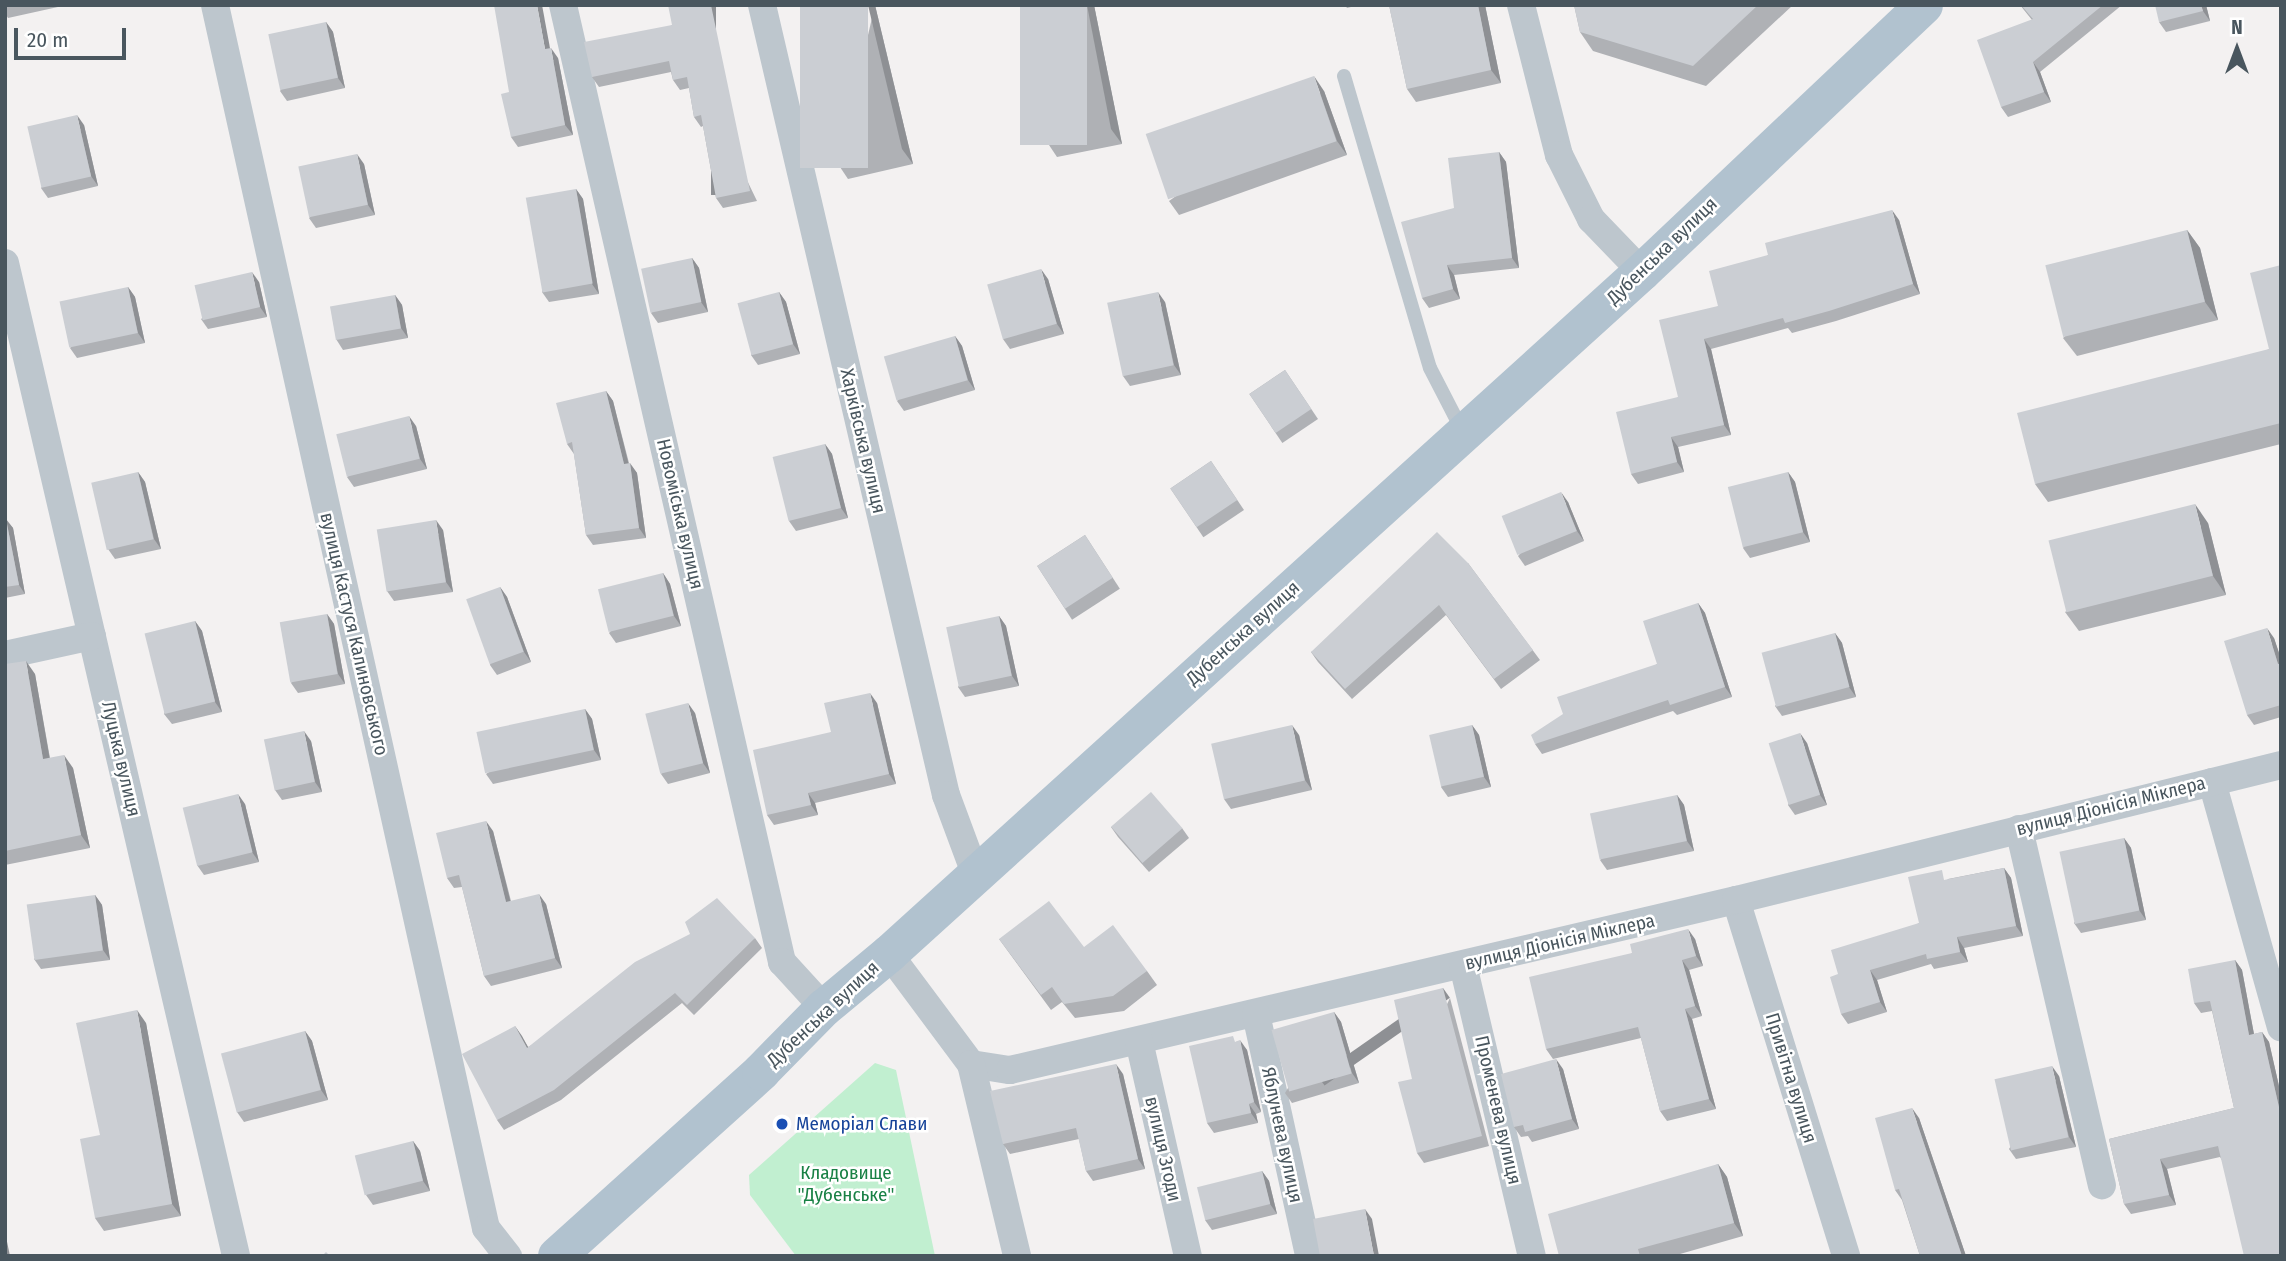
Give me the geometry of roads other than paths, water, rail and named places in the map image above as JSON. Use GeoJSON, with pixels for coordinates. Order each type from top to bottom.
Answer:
{"type":"FeatureCollection","features":[{"type":"Feature","properties":{"kind":"main road","name":"Дубенська вулиця"},"geometry":{"type":"LineString","coordinates":[[557,1256],[761,1072],[824,1008],[889,954],[975,873],[1464,435],[1642,272],[1924,5]]}},
{"type":"Feature","properties":{"kind":"street","name":"вулиця Кастуся Калиновського"},"geometry":{"type":"LineString","coordinates":[[215,5],[486,1228],[508,1256]]}},
{"type":"Feature","properties":{"kind":"street","name":"Новоміська вулиця"},"geometry":{"type":"LineString","coordinates":[[563,5],[782,962],[824,1008]]}},
{"type":"Feature","properties":{"kind":"street","name":"Харківська вулиця"},"geometry":{"type":"LineString","coordinates":[[762,5],[946,795],[975,873]]}},
{"type":"Feature","properties":{"kind":"street"},"geometry":{"type":"LineString","coordinates":[[1521,5],[1559,155],[1591,219],[1642,272]]}},
{"type":"Feature","properties":{"kind":"street","name":"Луцька вулиця"},"geometry":{"type":"LineString","coordinates":[[5,263],[236,1256]]}},
{"type":"Feature","properties":{"kind":"street"},"geometry":{"type":"LineString","coordinates":[[5,655],[92,636]]}},
{"type":"Feature","properties":{"kind":"street","name":"вулиця Діонісія Міклера"},"geometry":{"type":"LineString","coordinates":[[971,1064],[1010,1070],[1139,1041],[1736,900],[2281,765]]}},
{"type":"Feature","properties":{"kind":"street"},"geometry":{"type":"LineString","coordinates":[[2212,782],[2281,1028]]}},
{"type":"Feature","properties":{"kind":"street"},"geometry":{"type":"LineString","coordinates":[[2019,829],[2102,1185]]}},
{"type":"Feature","properties":{"kind":"street","name":"Привітна вулиця"},"geometry":{"type":"LineString","coordinates":[[1736,900],[1846,1256]]}},
{"type":"Feature","properties":{"kind":"street"},"geometry":{"type":"LineString","coordinates":[[889,954],[971,1064],[1017,1256]]}},
{"type":"Feature","properties":{"kind":"street","name":"Променева вулиця"},"geometry":{"type":"LineString","coordinates":[[1463,965],[1532,1256]]}},
{"type":"Feature","properties":{"kind":"street","name":"Яблунева вулиця"},"geometry":{"type":"LineString","coordinates":[[1256,1014],[1309,1256]]}},
{"type":"Feature","properties":{"kind":"street","name":"вулиця Згоди"},"geometry":{"type":"LineString","coordinates":[[1139,1041],[1188,1256]]}},
{"type":"Feature","properties":{"kind":"lane"},"geometry":{"type":"LineString","coordinates":[[1344,76],[1430,368],[1464,435]]}},
{"type":"Feature","properties":{"kind":"place","name":"Меморіал Слави"},"geometry":{"type":"Point","coordinates":[782,1124]}},
{"type":"Feature","properties":{"kind":"park label","name":"Кладовище \"Дубенське\""},"geometry":{"type":"Point","coordinates":[846,1184]}}]}
